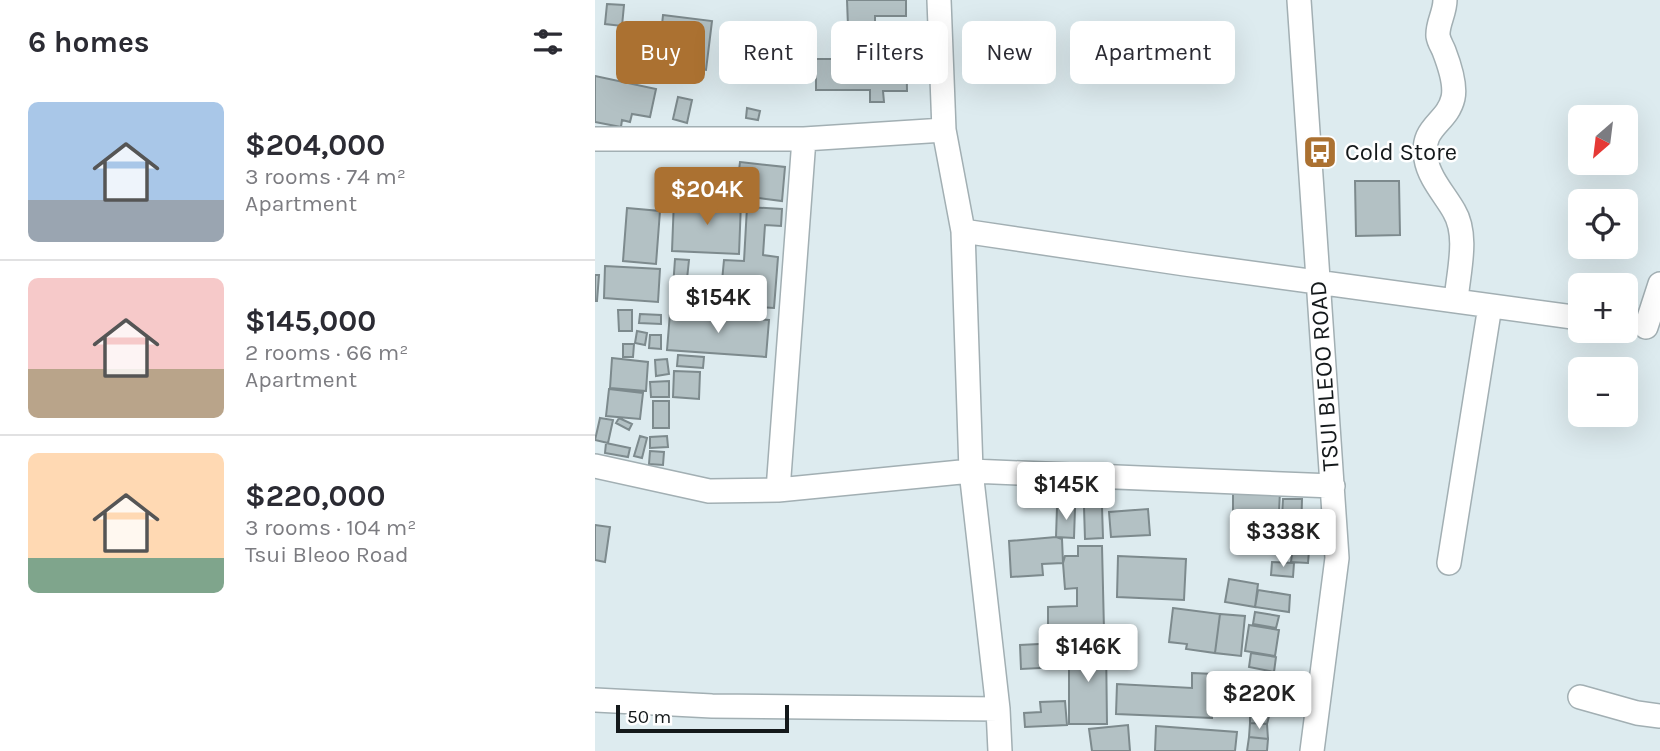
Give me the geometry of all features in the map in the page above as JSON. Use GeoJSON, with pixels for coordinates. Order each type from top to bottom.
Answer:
{"type":"FeatureCollection","features":[{"type":"Feature","properties":{"kind":"street"},"geometry":{"type":"LineString","coordinates":[[939,0],[944,130],[963,231],[971,471],[998,709],[1000,751]]}},
{"type":"Feature","properties":{"kind":"street","name":"TSUI BLEOO ROAD"},"geometry":{"type":"LineString","coordinates":[[1300,0],[1337,558],[1312,751]]}},
{"type":"Feature","properties":{"kind":"street"},"geometry":{"type":"LineString","coordinates":[[1445,0],[1438,38],[1454,92],[1452,104],[1444,117],[1432,127],[1426,142],[1426,161],[1460,223],[1456,301]]}},
{"type":"Feature","properties":{"kind":"street"},"geometry":{"type":"LineString","coordinates":[[595,139],[804,139],[944,130]]}},
{"type":"Feature","properties":{"kind":"street"},"geometry":{"type":"LineString","coordinates":[[778,490],[804,139]]}},
{"type":"Feature","properties":{"kind":"street"},"geometry":{"type":"LineString","coordinates":[[963,231],[1568,316]]}},
{"type":"Feature","properties":{"kind":"street"},"geometry":{"type":"LineString","coordinates":[[1644,327],[1660,284]]}},
{"type":"Feature","properties":{"kind":"street"},"geometry":{"type":"LineString","coordinates":[[1449,563],[1490,306]]}},
{"type":"Feature","properties":{"kind":"street"},"geometry":{"type":"LineString","coordinates":[[595,466],[709,491],[778,490],[971,471],[1333,486]]}},
{"type":"Feature","properties":{"kind":"street"},"geometry":{"type":"LineString","coordinates":[[1580,697],[1637,713],[1660,716]]}},
{"type":"Feature","properties":{"kind":"street"},"geometry":{"type":"LineString","coordinates":[[595,700],[712,706],[998,709]]}},
{"type":"Feature","properties":{"kind":"building"},"geometry":{"type":"Polygon","coordinates":[[[847,0],[906,0],[906,16],[875,16],[875,21],[848,21],[847,0]]]}},
{"type":"Feature","properties":{"kind":"building"},"geometry":{"type":"Polygon","coordinates":[[[607,4],[624,5],[622,21],[616,21],[616,25],[605,24],[607,4]]]}},
{"type":"Feature","properties":{"kind":"building"},"geometry":{"type":"Polygon","coordinates":[[[663,15],[712,21],[706,70],[705,21],[662,21],[663,15]]]}},
{"type":"Feature","properties":{"kind":"building"},"geometry":{"type":"Polygon","coordinates":[[[817,59],[831,59],[831,84],[907,84],[907,91],[883,91],[884,102],[870,102],[870,90],[816,90],[817,59]]]}},
{"type":"Feature","properties":{"kind":"building"},"geometry":{"type":"Polygon","coordinates":[[[595,76],[616,80],[616,84],[656,89],[650,117],[632,114],[630,122],[622,120],[621,127],[595,122],[595,76]]]}},
{"type":"Feature","properties":{"kind":"building"},"geometry":{"type":"Polygon","coordinates":[[[678,97],[692,100],[687,123],[673,119],[678,97]]]}},
{"type":"Feature","properties":{"kind":"building"},"geometry":{"type":"Polygon","coordinates":[[[747,108],[760,111],[758,120],[746,118],[747,108]]]}},
{"type":"Feature","properties":{"kind":"building"},"geometry":{"type":"Polygon","coordinates":[[[740,162],[785,167],[782,201],[736,195],[740,162]]]}},
{"type":"Feature","properties":{"kind":"building"},"geometry":{"type":"Polygon","coordinates":[[[1355,181],[1399,181],[1400,235],[1356,236],[1355,181]]]}},
{"type":"Feature","properties":{"kind":"building"},"geometry":{"type":"Polygon","coordinates":[[[674,199],[741,202],[739,254],[672,251],[674,199]]]}},
{"type":"Feature","properties":{"kind":"building"},"geometry":{"type":"Polygon","coordinates":[[[747,207],[782,209],[781,226],[765,225],[763,255],[778,257],[774,308],[755,307],[754,315],[713,311],[714,305],[672,302],[675,259],[689,260],[687,279],[722,281],[724,260],[744,261],[747,207]]]}},
{"type":"Feature","properties":{"kind":"building"},"geometry":{"type":"Polygon","coordinates":[[[627,208],[660,211],[656,264],[623,261],[627,208]]]}},
{"type":"Feature","properties":{"kind":"building"},"geometry":{"type":"Polygon","coordinates":[[[605,266],[660,269],[658,302],[604,298],[605,266]]]}},
{"type":"Feature","properties":{"kind":"building"},"geometry":{"type":"Polygon","coordinates":[[[595,275],[599,275],[597,301],[595,301],[595,275]]]}},
{"type":"Feature","properties":{"kind":"building"},"geometry":{"type":"Polygon","coordinates":[[[618,310],[632,310],[632,331],[619,331],[618,310]]]}},
{"type":"Feature","properties":{"kind":"building"},"geometry":{"type":"Polygon","coordinates":[[[670,313],[769,320],[766,357],[667,350],[670,313]]]}},
{"type":"Feature","properties":{"kind":"building"},"geometry":{"type":"Polygon","coordinates":[[[640,314],[661,315],[661,324],[639,323],[640,314]]]}},
{"type":"Feature","properties":{"kind":"building"},"geometry":{"type":"Polygon","coordinates":[[[637,331],[647,333],[645,345],[635,343],[637,331]]]}},
{"type":"Feature","properties":{"kind":"building"},"geometry":{"type":"Polygon","coordinates":[[[650,335],[661,335],[661,349],[649,348],[650,335]]]}},
{"type":"Feature","properties":{"kind":"building"},"geometry":{"type":"Polygon","coordinates":[[[623,344],[634,344],[633,357],[623,357],[623,344]]]}},
{"type":"Feature","properties":{"kind":"building"},"geometry":{"type":"Polygon","coordinates":[[[678,355],[704,357],[703,368],[677,366],[678,355]]]}},
{"type":"Feature","properties":{"kind":"building"},"geometry":{"type":"Polygon","coordinates":[[[612,358],[648,362],[646,391],[610,388],[612,358]]]}},
{"type":"Feature","properties":{"kind":"building"},"geometry":{"type":"Polygon","coordinates":[[[667,359],[669,374],[656,376],[655,360],[667,359]]]}},
{"type":"Feature","properties":{"kind":"building"},"geometry":{"type":"Polygon","coordinates":[[[674,371],[700,372],[699,399],[673,397],[674,371]]]}},
{"type":"Feature","properties":{"kind":"building"},"geometry":{"type":"Polygon","coordinates":[[[669,381],[669,397],[651,397],[650,382],[669,381]]]}},
{"type":"Feature","properties":{"kind":"building"},"geometry":{"type":"Polygon","coordinates":[[[609,389],[643,393],[640,419],[606,416],[609,389]]]}},
{"type":"Feature","properties":{"kind":"building"},"geometry":{"type":"Polygon","coordinates":[[[653,401],[669,401],[669,428],[653,428],[653,401]]]}},
{"type":"Feature","properties":{"kind":"building"},"geometry":{"type":"Polygon","coordinates":[[[600,418],[613,420],[608,443],[595,440],[600,418]]]}},
{"type":"Feature","properties":{"kind":"building"},"geometry":{"type":"Polygon","coordinates":[[[619,418],[632,424],[629,430],[616,423],[619,418]]]}},
{"type":"Feature","properties":{"kind":"building"},"geometry":{"type":"Polygon","coordinates":[[[640,436],[647,438],[642,458],[634,456],[640,436]]]}},
{"type":"Feature","properties":{"kind":"building"},"geometry":{"type":"Polygon","coordinates":[[[667,436],[668,447],[650,448],[650,437],[667,436]]]}},
{"type":"Feature","properties":{"kind":"building"},"geometry":{"type":"Polygon","coordinates":[[[606,443],[630,448],[628,457],[605,453],[606,443]]]}},
{"type":"Feature","properties":{"kind":"building"},"geometry":{"type":"Polygon","coordinates":[[[650,451],[664,452],[663,465],[649,464],[650,451]]]}},
{"type":"Feature","properties":{"kind":"building"},"geometry":{"type":"Polygon","coordinates":[[[1233,489],[1280,491],[1279,512],[1233,510],[1233,489]]]}},
{"type":"Feature","properties":{"kind":"building"},"geometry":{"type":"Polygon","coordinates":[[[1283,499],[1302,499],[1301,537],[1281,536],[1283,499]]]}},
{"type":"Feature","properties":{"kind":"building"},"geometry":{"type":"Polygon","coordinates":[[[1057,507],[1075,508],[1074,538],[1056,537],[1057,507]]]}},
{"type":"Feature","properties":{"kind":"building"},"geometry":{"type":"Polygon","coordinates":[[[1084,507],[1102,507],[1103,538],[1085,539],[1084,507]]]}},
{"type":"Feature","properties":{"kind":"building"},"geometry":{"type":"Polygon","coordinates":[[[1148,509],[1150,535],[1111,537],[1109,512],[1148,509]]]}},
{"type":"Feature","properties":{"kind":"building"},"geometry":{"type":"Polygon","coordinates":[[[1265,514],[1277,514],[1277,526],[1264,525],[1265,514]]]}},
{"type":"Feature","properties":{"kind":"building"},"geometry":{"type":"Polygon","coordinates":[[[595,525],[610,527],[605,562],[595,560],[595,525]]]}},
{"type":"Feature","properties":{"kind":"building"},"geometry":{"type":"Polygon","coordinates":[[[1056,537],[1062,539],[1063,563],[1042,564],[1043,575],[1011,577],[1009,541],[1056,537]]]}},
{"type":"Feature","properties":{"kind":"building"},"geometry":{"type":"Polygon","coordinates":[[[1294,537],[1310,539],[1308,563],[1291,562],[1294,537]]]}},
{"type":"Feature","properties":{"kind":"building"},"geometry":{"type":"Polygon","coordinates":[[[1078,546],[1102,546],[1104,630],[1048,631],[1048,607],[1077,606],[1077,588],[1065,589],[1063,563],[1065,556],[1078,556],[1078,546]]]}},
{"type":"Feature","properties":{"kind":"building"},"geometry":{"type":"Polygon","coordinates":[[[1118,556],[1186,559],[1184,600],[1117,597],[1118,556]]]}},
{"type":"Feature","properties":{"kind":"building"},"geometry":{"type":"Polygon","coordinates":[[[1272,562],[1294,563],[1293,577],[1271,575],[1272,562]]]}},
{"type":"Feature","properties":{"kind":"building"},"geometry":{"type":"Polygon","coordinates":[[[1229,579],[1258,584],[1255,607],[1225,602],[1229,579]]]}},
{"type":"Feature","properties":{"kind":"building"},"geometry":{"type":"Polygon","coordinates":[[[1258,590],[1290,595],[1289,612],[1255,607],[1258,590]]]}},
{"type":"Feature","properties":{"kind":"building"},"geometry":{"type":"Polygon","coordinates":[[[1173,608],[1220,614],[1215,653],[1186,649],[1187,644],[1169,642],[1173,608]]]}},
{"type":"Feature","properties":{"kind":"building"},"geometry":{"type":"Polygon","coordinates":[[[1255,612],[1279,616],[1276,628],[1253,624],[1255,612]]]}},
{"type":"Feature","properties":{"kind":"building"},"geometry":{"type":"Polygon","coordinates":[[[1220,614],[1245,616],[1241,656],[1215,653],[1220,614]]]}},
{"type":"Feature","properties":{"kind":"building"},"geometry":{"type":"Polygon","coordinates":[[[1249,625],[1279,630],[1275,656],[1245,651],[1249,625]]]}},
{"type":"Feature","properties":{"kind":"building"},"geometry":{"type":"Polygon","coordinates":[[[1059,643],[1060,667],[1021,669],[1020,645],[1059,643]]]}},
{"type":"Feature","properties":{"kind":"building"},"geometry":{"type":"Polygon","coordinates":[[[1069,643],[1106,643],[1107,724],[1069,724],[1069,643]]]}},
{"type":"Feature","properties":{"kind":"building"},"geometry":{"type":"Polygon","coordinates":[[[1251,653],[1276,657],[1274,672],[1249,667],[1251,653]]]}},
{"type":"Feature","properties":{"kind":"building"},"geometry":{"type":"Polygon","coordinates":[[[1192,673],[1214,674],[1212,718],[1116,714],[1117,684],[1192,688],[1192,673]]]}},
{"type":"Feature","properties":{"kind":"building"},"geometry":{"type":"Polygon","coordinates":[[[1065,701],[1067,725],[1025,727],[1024,713],[1041,712],[1040,702],[1065,701]]]}},
{"type":"Feature","properties":{"kind":"building"},"geometry":{"type":"Polygon","coordinates":[[[1250,701],[1272,705],[1267,724],[1250,723],[1250,701]]]}},
{"type":"Feature","properties":{"kind":"building"},"geometry":{"type":"Polygon","coordinates":[[[1250,723],[1267,724],[1268,739],[1249,737],[1250,723]]]}},
{"type":"Feature","properties":{"kind":"building"},"geometry":{"type":"Polygon","coordinates":[[[1128,725],[1130,751],[1092,751],[1089,729],[1128,725]]]}},
{"type":"Feature","properties":{"kind":"building"},"geometry":{"type":"Polygon","coordinates":[[[1156,726],[1237,732],[1235,751],[1155,751],[1156,726]]]}},
{"type":"Feature","properties":{"kind":"building"},"geometry":{"type":"Polygon","coordinates":[[[1249,737],[1268,739],[1267,751],[1247,751],[1249,737]]]}},
{"type":"Feature","properties":{"kind":"place","name":"Cold Store"},"geometry":{"type":"Point","coordinates":[1320,152]}}]}
